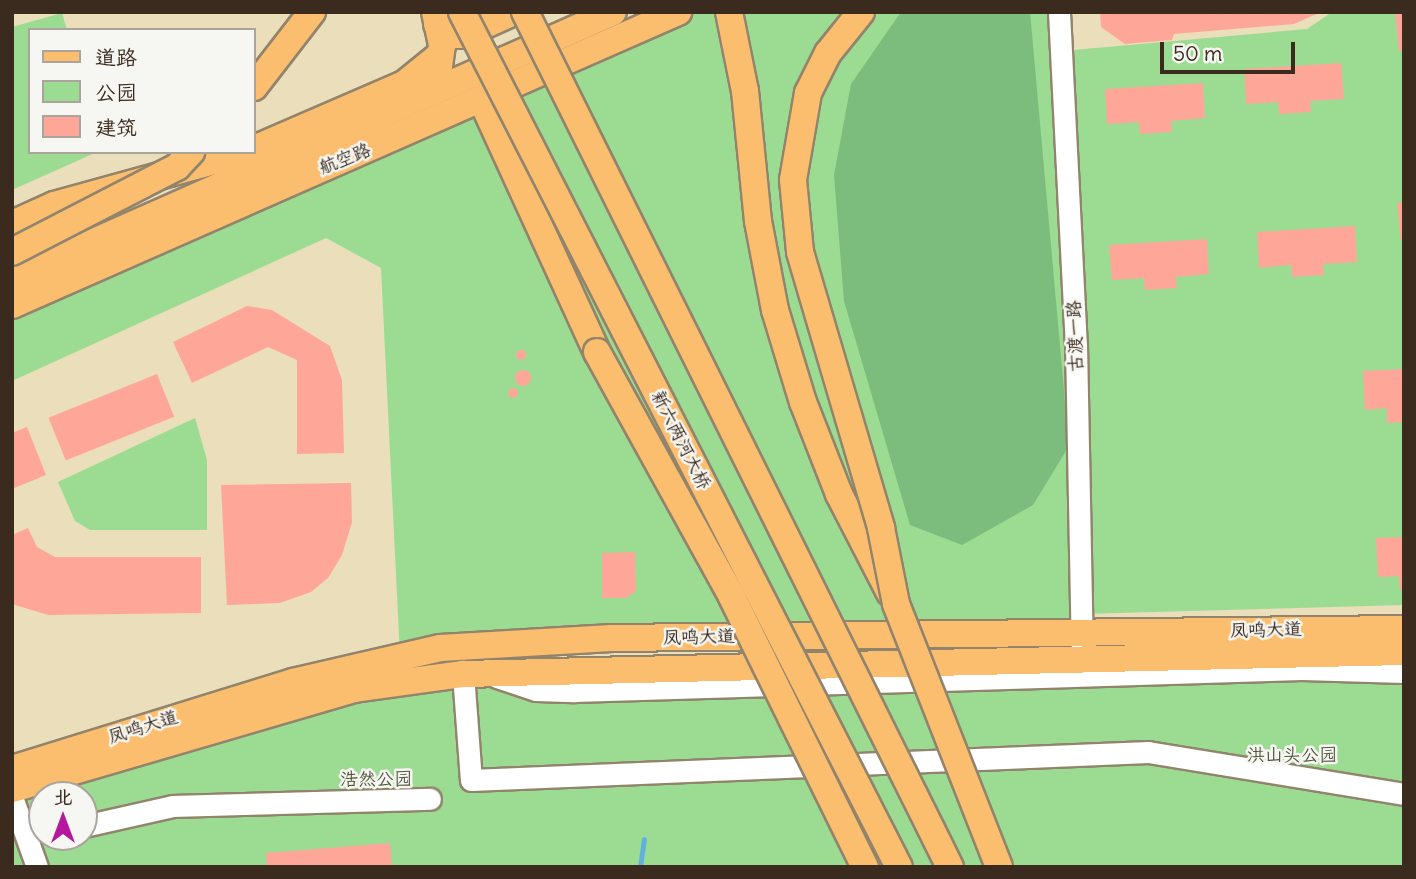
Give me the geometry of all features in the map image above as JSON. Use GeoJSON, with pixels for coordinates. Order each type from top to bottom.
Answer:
{"type":"FeatureCollection","features":[{"type":"Feature","properties":{"kind":"main road"},"geometry":{"type":"LineString","coordinates":[[256,84],[312,12]]}},
{"type":"Feature","properties":{"kind":"main road","name":"新六两河大桥"},"geometry":{"type":"LineString","coordinates":[[462,12],[899,867]]}},
{"type":"Feature","properties":{"kind":"main road"},"geometry":{"type":"LineString","coordinates":[[436,18],[453,35],[463,35],[514,12]]}},
{"type":"Feature","properties":{"kind":"main road"},"geometry":{"type":"LineString","coordinates":[[525,12],[950,867]]}},
{"type":"Feature","properties":{"kind":"main road"},"geometry":{"type":"LineString","coordinates":[[571,12],[608,15]]}},
{"type":"Feature","properties":{"kind":"main road","name":"航空路"},"geometry":{"type":"LineString","coordinates":[[12,305],[482,102],[678,12]]}},
{"type":"Feature","properties":{"kind":"main road"},"geometry":{"type":"LineString","coordinates":[[729,12],[775,310],[803,402],[839,494],[896,604],[999,867]]}},
{"type":"Feature","properties":{"kind":"main road"},"geometry":{"type":"LineString","coordinates":[[861,12],[828,53],[807,93],[793,180],[800,252],[881,528],[896,604]]}},
{"type":"Feature","properties":{"kind":"main road","name":"航空路"},"geometry":{"type":"LineString","coordinates":[[12,278],[417,102],[608,15]]}},
{"type":"Feature","properties":{"kind":"main road"},"geometry":{"type":"LineString","coordinates":[[417,102],[437,82],[440,55],[436,18]]}},
{"type":"Feature","properties":{"kind":"main road"},"geometry":{"type":"LineString","coordinates":[[256,148],[404,84],[440,55]]}},
{"type":"Feature","properties":{"kind":"main road"},"geometry":{"type":"LineString","coordinates":[[482,102],[597,352],[732,597],[865,867]]}},
{"type":"Feature","properties":{"kind":"main road"},"geometry":{"type":"LineString","coordinates":[[12,252],[177,167],[189,154]]}},
{"type":"Feature","properties":{"kind":"main road"},"geometry":{"type":"LineString","coordinates":[[12,224],[54,205],[239,154]]}},
{"type":"Feature","properties":{"kind":"main road","name":"凤鸣大道"},"geometry":{"type":"LineString","coordinates":[[12,769],[293,682],[440,648],[611,638],[1404,629]]}},
{"type":"Feature","properties":{"kind":"main road","name":"凤鸣大道"},"geometry":{"type":"LineString","coordinates":[[12,789],[353,689],[474,673],[1404,652]]}},
{"type":"Feature","properties":{"kind":"street","name":"古渡一路"},"geometry":{"type":"LineString","coordinates":[[1059,12],[1076,344],[1082,659]]}},
{"type":"Feature","properties":{"kind":"street"},"geometry":{"type":"LineString","coordinates":[[1404,672],[1302,669],[574,691],[536,690],[474,673],[471,780],[1148,752],[1404,794]]}},
{"type":"Feature","properties":{"kind":"street"},"geometry":{"type":"LineString","coordinates":[[12,797],[28,824]]}},
{"type":"Feature","properties":{"kind":"street"},"geometry":{"type":"LineString","coordinates":[[98,822],[173,806],[430,799]]}},
{"type":"Feature","properties":{"kind":"green space"},"geometry":{"type":"Polygon","coordinates":[[[678,12],[1059,12],[1062,51],[1307,29],[1332,12],[1404,12],[1404,605],[1082,614],[1082,632],[400,656],[381,268],[326,238],[12,381],[12,306],[678,12]]]}},
{"type":"Feature","properties":{"kind":"green space"},"geometry":{"type":"Polygon","coordinates":[[[901,12],[1030,12],[1069,446],[1033,505],[962,545],[910,525],[844,301],[834,175],[851,84],[901,12]]]}},
{"type":"Feature","properties":{"kind":"green space"},"geometry":{"type":"Polygon","coordinates":[[[62,13],[66,28],[28,28],[28,154],[93,154],[12,190],[12,27],[62,13]]]}},
{"type":"Feature","properties":{"kind":"green space"},"geometry":{"type":"Polygon","coordinates":[[[195,418],[207,460],[207,530],[90,530],[75,521],[58,482],[195,418]]]}},
{"type":"Feature","properties":{"kind":"green space","name":"洪山头公园"},"geometry":{"type":"Polygon","coordinates":[[[1404,640],[1404,867],[12,867],[12,779],[382,687],[1404,640]]]}},
{"type":"Feature","properties":{"kind":"building"},"geometry":{"type":"Polygon","coordinates":[[[1100,12],[1321,12],[1294,24],[1174,34],[1172,40],[1125,44],[1101,27],[1100,12]]]}},
{"type":"Feature","properties":{"kind":"building"},"geometry":{"type":"Polygon","coordinates":[[[1404,13],[1404,51],[1399,51],[1395,14],[1404,13]]]}},
{"type":"Feature","properties":{"kind":"building"},"geometry":{"type":"Polygon","coordinates":[[[1341,63],[1344,99],[1310,101],[1311,112],[1279,114],[1278,102],[1246,104],[1244,69],[1341,63]]]}},
{"type":"Feature","properties":{"kind":"building"},"geometry":{"type":"Polygon","coordinates":[[[1203,83],[1205,118],[1171,121],[1172,132],[1140,134],[1139,122],[1107,124],[1105,89],[1203,83]]]}},
{"type":"Feature","properties":{"kind":"building"},"geometry":{"type":"Polygon","coordinates":[[[1404,202],[1404,240],[1401,241],[1397,203],[1404,202]]]}},
{"type":"Feature","properties":{"kind":"building"},"geometry":{"type":"Polygon","coordinates":[[[1355,226],[1357,262],[1323,264],[1324,275],[1292,277],[1291,265],[1259,268],[1257,232],[1355,226]]]}},
{"type":"Feature","properties":{"kind":"building"},"geometry":{"type":"Polygon","coordinates":[[[1207,239],[1209,274],[1176,277],[1177,288],[1145,290],[1144,278],[1112,280],[1109,245],[1207,239]]]}},
{"type":"Feature","properties":{"kind":"building"},"geometry":{"type":"Polygon","coordinates":[[[247,306],[272,310],[330,346],[342,380],[344,453],[297,454],[297,360],[268,347],[192,383],[173,342],[247,306]]]}},
{"type":"Feature","properties":{"kind":"building"},"geometry":{"type":"Polygon","coordinates":[[[521,350],[525,351],[525,359],[521,360],[517,359],[516,355],[517,351],[521,350]]]}},
{"type":"Feature","properties":{"kind":"building"},"geometry":{"type":"Polygon","coordinates":[[[1404,369],[1404,422],[1387,423],[1387,408],[1365,410],[1363,371],[1404,369]]]}},
{"type":"Feature","properties":{"kind":"building"},"geometry":{"type":"Polygon","coordinates":[[[523,370],[531,378],[523,386],[515,378],[523,370]]]}},
{"type":"Feature","properties":{"kind":"building"},"geometry":{"type":"Polygon","coordinates":[[[157,374],[174,417],[66,460],[49,418],[157,374]]]}},
{"type":"Feature","properties":{"kind":"building"},"geometry":{"type":"Polygon","coordinates":[[[513,388],[517,389],[517,397],[513,398],[509,397],[508,393],[509,389],[513,388]]]}},
{"type":"Feature","properties":{"kind":"building"},"geometry":{"type":"Polygon","coordinates":[[[27,427],[46,475],[12,489],[12,433],[27,427]]]}},
{"type":"Feature","properties":{"kind":"building"},"geometry":{"type":"Polygon","coordinates":[[[351,483],[352,522],[342,555],[328,578],[311,592],[280,603],[227,605],[221,485],[351,483]]]}},
{"type":"Feature","properties":{"kind":"building"},"geometry":{"type":"Polygon","coordinates":[[[28,528],[37,547],[55,557],[201,557],[201,613],[48,615],[12,604],[12,535],[28,528]]]}},
{"type":"Feature","properties":{"kind":"building"},"geometry":{"type":"Polygon","coordinates":[[[1404,537],[1404,590],[1400,590],[1399,576],[1378,577],[1376,538],[1404,537]]]}},
{"type":"Feature","properties":{"kind":"building"},"geometry":{"type":"Polygon","coordinates":[[[635,552],[636,591],[626,598],[602,598],[602,553],[635,552]]]}},
{"type":"Feature","properties":{"kind":"building"},"geometry":{"type":"Polygon","coordinates":[[[390,843],[392,867],[267,867],[266,853],[390,843]]]}},
{"type":"Feature","properties":{"kind":"waterway"},"geometry":{"type":"LineString","coordinates":[[640,867],[644,839]]}},
{"type":"Feature","properties":{"kind":"park label","name":"浩然公园"},"geometry":{"type":"Point","coordinates":[376,779]}}]}
